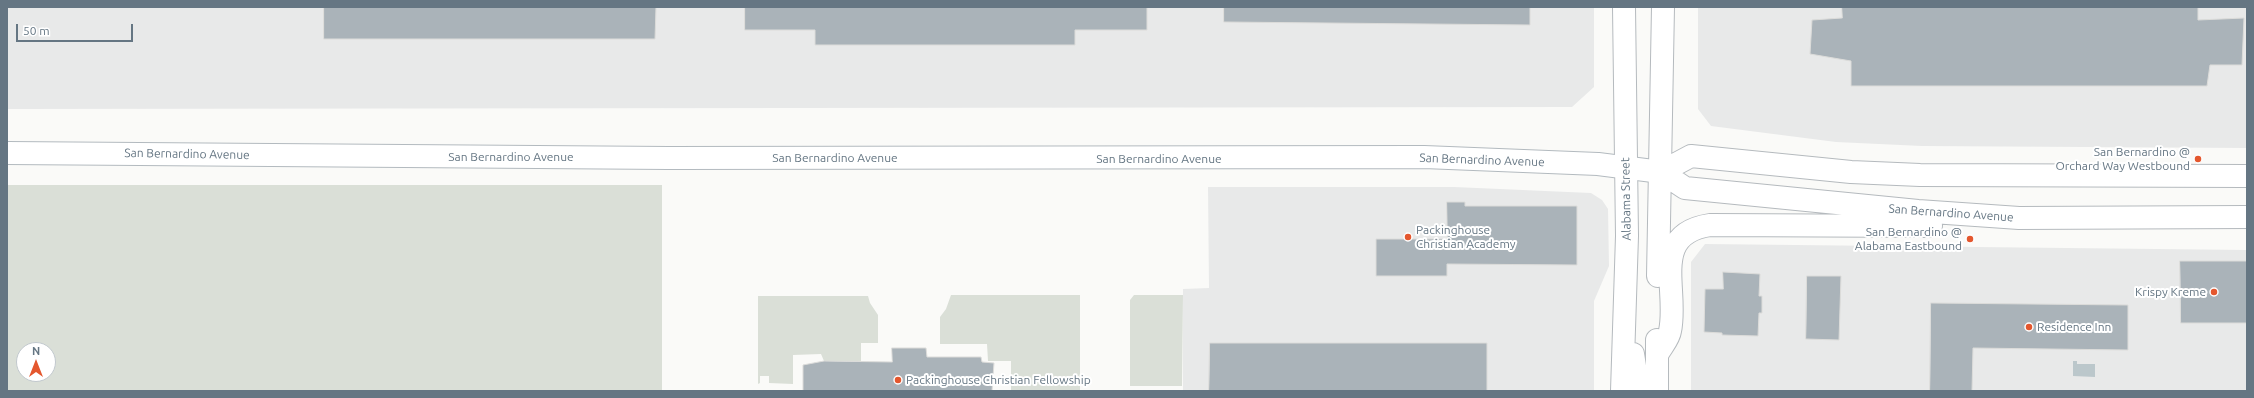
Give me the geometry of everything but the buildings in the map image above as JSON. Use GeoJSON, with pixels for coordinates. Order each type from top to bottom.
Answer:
{"type":"FeatureCollection","features":[{"type":"Feature","properties":{"kind":"main road","name":"Alabama Street"},"geometry":{"type":"LineString","coordinates":[[1622,391],[1627,236],[1624,7]]}},
{"type":"Feature","properties":{"kind":"main road"},"geometry":{"type":"LineString","coordinates":[[1657,391],[1662,172],[1663,7]]}},
{"type":"Feature","properties":{"kind":"main road","name":"San Bernardino Avenue"},"geometry":{"type":"LineString","coordinates":[[7,153],[661,158],[1424,157],[1626,167],[1662,172],[1685,188],[1918,211],[2019,218],[2247,217]]}},
{"type":"Feature","properties":{"kind":"main road"},"geometry":{"type":"LineString","coordinates":[[1662,172],[1691,156],[1844,171],[1920,175],[2247,176]]}},
{"type":"Feature","properties":{"kind":"main road"},"geometry":{"type":"LineString","coordinates":[[1657,355],[1671,329],[1671,259],[1674,248],[1685,233],[1698,227],[1726,225],[1988,225],[2019,218]]}},
{"type":"Feature","properties":{"kind":"main road"},"geometry":{"type":"LineString","coordinates":[[1624,316],[1637,370],[1639,391]]}},
{"type":"Feature","properties":{"kind":"shaded area"},"geometry":{"type":"Polygon","coordinates":[[[7,7],[1594,7],[1594,87],[1572,107],[7,109],[7,7]]]}},
{"type":"Feature","properties":{"kind":"shaded area"},"geometry":{"type":"Polygon","coordinates":[[[1698,7],[2247,7],[2247,148],[1922,146],[1836,142],[1711,126],[1698,109],[1698,7]]]}},
{"type":"Feature","properties":{"kind":"shaded area"},"geometry":{"type":"Polygon","coordinates":[[[7,185],[662,185],[662,391],[7,391],[7,185]]]}},
{"type":"Feature","properties":{"kind":"shaded area"},"geometry":{"type":"Polygon","coordinates":[[[1208,187],[1454,187],[1591,193],[1602,200],[1608,209],[1609,266],[1594,301],[1594,391],[1183,391],[1183,289],[1209,288],[1208,187]]]}},
{"type":"Feature","properties":{"kind":"shaded area"},"geometry":{"type":"Polygon","coordinates":[[[1705,244],[2247,250],[2247,391],[1691,391],[1691,262],[1705,244]]]}},
{"type":"Feature","properties":{"kind":"shaded area"},"geometry":{"type":"Polygon","coordinates":[[[951,295],[1080,295],[1080,391],[1011,391],[1011,361],[988,361],[987,344],[940,344],[940,317],[946,309],[951,295]]]}},
{"type":"Feature","properties":{"kind":"shaded area"},"geometry":{"type":"Polygon","coordinates":[[[1134,295],[1183,295],[1182,386],[1130,386],[1130,300],[1134,295]]]}},
{"type":"Feature","properties":{"kind":"shaded area"},"geometry":{"type":"Polygon","coordinates":[[[758,296],[868,296],[870,303],[878,315],[878,343],[861,343],[861,361],[824,361],[821,354],[793,355],[793,384],[769,383],[769,376],[760,376],[760,383],[758,384],[758,296]]]}},
{"type":"Feature","properties":{"kind":"shaded area"},"geometry":{"type":"Polygon","coordinates":[[[2073,361],[2077,361],[2077,364],[2095,364],[2095,377],[2073,376],[2073,361]]]}},
{"type":"Feature","properties":{"kind":"place","name":"San Bernardino @ Orchard Way Westbound"},"geometry":{"type":"Point","coordinates":[2198,159]}},
{"type":"Feature","properties":{"kind":"place","name":"Packinghouse Christian Academy"},"geometry":{"type":"Point","coordinates":[1408,237]}},
{"type":"Feature","properties":{"kind":"place","name":"San Bernardino @ Alabama Eastbound"},"geometry":{"type":"Point","coordinates":[1970,239]}},
{"type":"Feature","properties":{"kind":"place","name":"Krispy Kreme"},"geometry":{"type":"Point","coordinates":[2214,292]}},
{"type":"Feature","properties":{"kind":"place","name":"Residence Inn"},"geometry":{"type":"Point","coordinates":[2029,327]}},
{"type":"Feature","properties":{"kind":"place","name":"Packinghouse Christian Fellowship"},"geometry":{"type":"Point","coordinates":[898,380]}}]}
